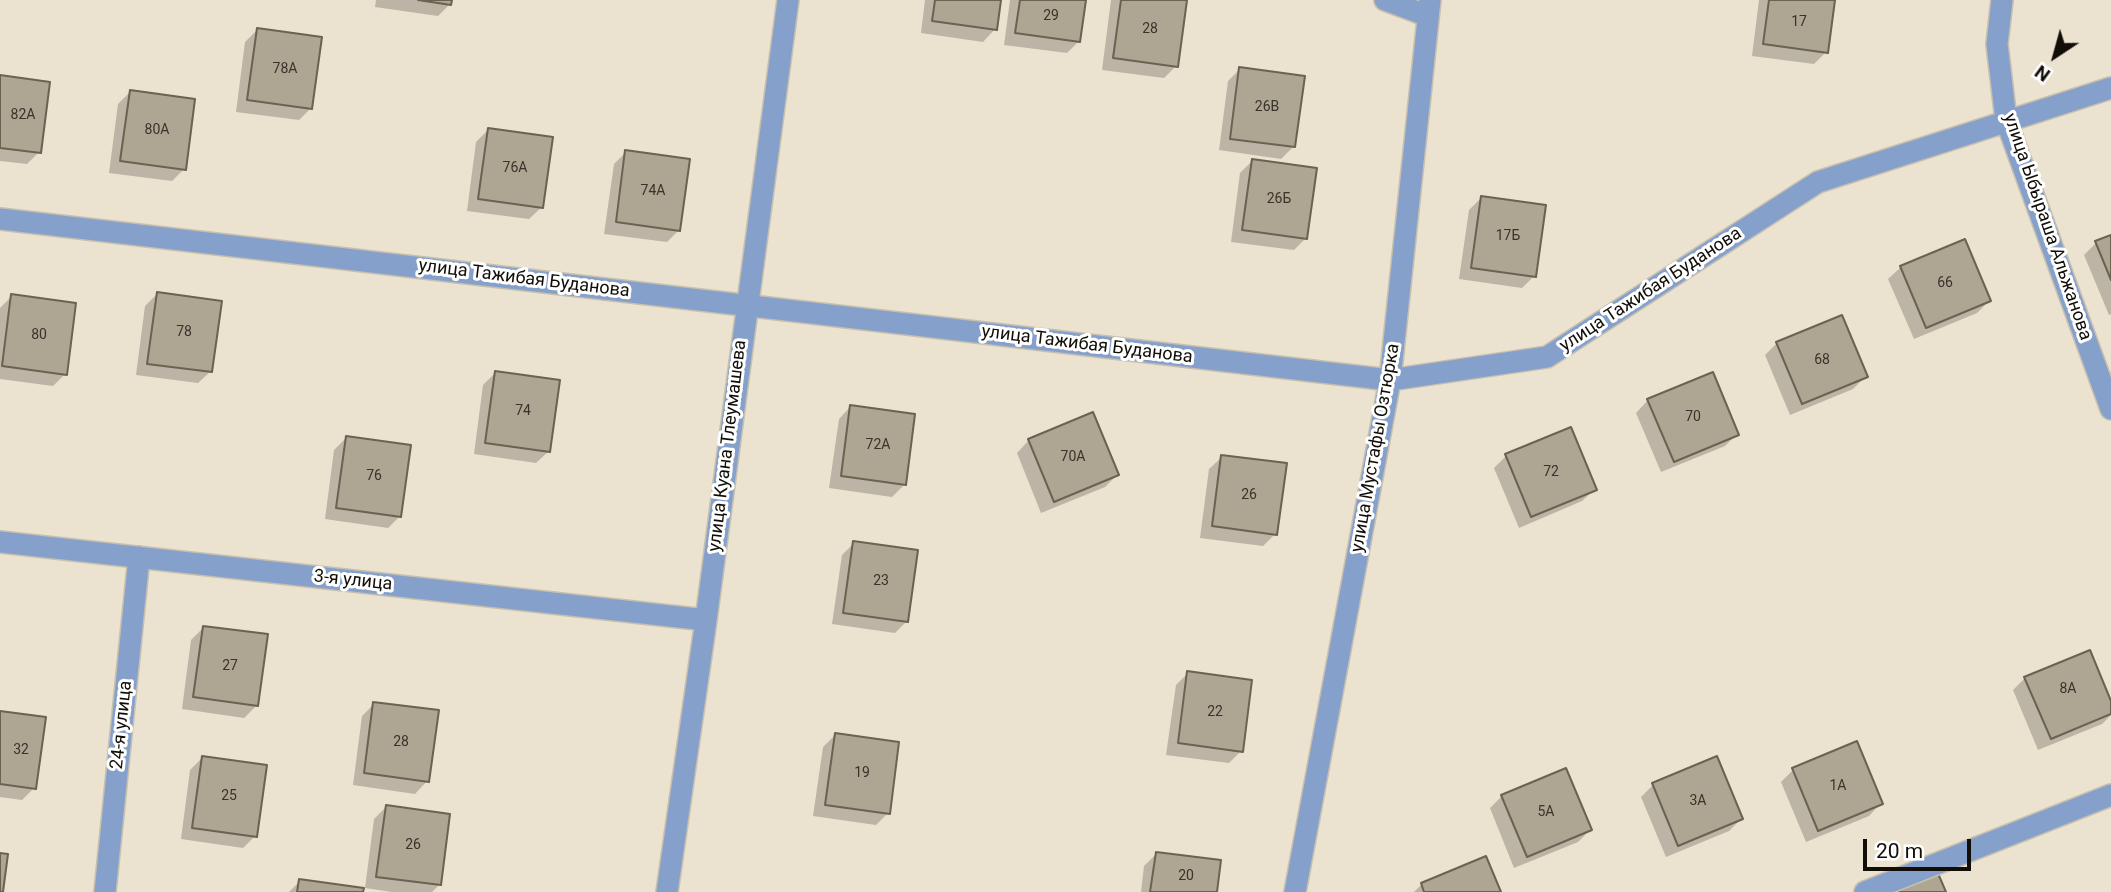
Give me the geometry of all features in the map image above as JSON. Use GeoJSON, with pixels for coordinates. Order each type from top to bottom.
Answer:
{"type":"FeatureCollection","features":[{"type":"Feature","properties":{"kind":"street","name":"улица Куана Тлеумашева"},"geometry":{"type":"LineString","coordinates":[[667,892],[788,0]]}},
{"type":"Feature","properties":{"kind":"street"},"geometry":{"type":"LineString","coordinates":[[1385,0],[1429,8]]}},
{"type":"Feature","properties":{"kind":"street","name":"улица Ыбыраша Альжанова"},"geometry":{"type":"LineString","coordinates":[[2002,0],[1997,44],[2006,120],[2111,409]]}},
{"type":"Feature","properties":{"kind":"street","name":"улица Мустафы Озтюрка"},"geometry":{"type":"LineString","coordinates":[[1295,892],[1390,380],[1429,8]]}},
{"type":"Feature","properties":{"kind":"street","name":"улица Тажибая Буданова"},"geometry":{"type":"LineString","coordinates":[[0,219],[1390,380],[1547,357],[1818,182],[2111,88]]}},
{"type":"Feature","properties":{"kind":"street","name":"3-я улица"},"geometry":{"type":"LineString","coordinates":[[0,542],[706,620]]}},
{"type":"Feature","properties":{"kind":"street","name":"24-я улица"},"geometry":{"type":"LineString","coordinates":[[105,892],[139,557]]}},
{"type":"Feature","properties":{"kind":"street"},"geometry":{"type":"LineString","coordinates":[[1865,892],[2111,795]]}},
{"type":"Feature","properties":{"kind":"building"},"geometry":{"type":"Polygon","coordinates":[[[418,0],[452,0],[451,5],[418,0]]]}},
{"type":"Feature","properties":{"kind":"building"},"geometry":{"type":"Polygon","coordinates":[[[935,0],[1001,0],[997,30],[932,21],[935,0]]]}},
{"type":"Feature","properties":{"kind":"building"},"geometry":{"type":"Polygon","coordinates":[[[1020,0],[1086,0],[1080,42],[1015,33],[1020,0]]]}},
{"type":"Feature","properties":{"kind":"building"},"geometry":{"type":"Polygon","coordinates":[[[1121,0],[1187,0],[1178,67],[1113,58],[1121,0]]]}},
{"type":"Feature","properties":{"kind":"building"},"geometry":{"type":"Polygon","coordinates":[[[1769,0],[1835,0],[1828,53],[1763,44],[1769,0]]]}},
{"type":"Feature","properties":{"kind":"building"},"geometry":{"type":"Polygon","coordinates":[[[257,28],[322,37],[312,109],[247,100],[257,28]]]}},
{"type":"Feature","properties":{"kind":"building"},"geometry":{"type":"Polygon","coordinates":[[[1239,67],[1305,76],[1295,147],[1230,139],[1239,67]]]}},
{"type":"Feature","properties":{"kind":"building"},"geometry":{"type":"Polygon","coordinates":[[[0,75],[50,82],[41,153],[0,148],[0,75]]]}},
{"type":"Feature","properties":{"kind":"building"},"geometry":{"type":"Polygon","coordinates":[[[130,90],[195,99],[186,170],[120,161],[130,90]]]}},
{"type":"Feature","properties":{"kind":"building"},"geometry":{"type":"Polygon","coordinates":[[[488,128],[553,137],[543,208],[478,199],[488,128]]]}},
{"type":"Feature","properties":{"kind":"building"},"geometry":{"type":"Polygon","coordinates":[[[625,150],[690,159],[680,231],[616,222],[625,150]]]}},
{"type":"Feature","properties":{"kind":"building"},"geometry":{"type":"Polygon","coordinates":[[[1252,159],[1317,168],[1307,239],[1242,230],[1252,159]]]}},
{"type":"Feature","properties":{"kind":"building"},"geometry":{"type":"Polygon","coordinates":[[[1481,196],[1546,205],[1536,277],[1471,268],[1481,196]]]}},
{"type":"Feature","properties":{"kind":"building"},"geometry":{"type":"Polygon","coordinates":[[[2111,235],[2111,280],[2095,241],[2111,235]]]}},
{"type":"Feature","properties":{"kind":"building"},"geometry":{"type":"Polygon","coordinates":[[[1965,239],[1991,301],[1926,328],[1900,266],[1965,239]]]}},
{"type":"Feature","properties":{"kind":"building"},"geometry":{"type":"Polygon","coordinates":[[[157,292],[222,301],[212,372],[147,364],[157,292]]]}},
{"type":"Feature","properties":{"kind":"building"},"geometry":{"type":"Polygon","coordinates":[[[11,294],[76,303],[67,375],[2,366],[11,294]]]}},
{"type":"Feature","properties":{"kind":"building"},"geometry":{"type":"Polygon","coordinates":[[[1842,315],[1868,377],[1802,404],[1776,342],[1842,315]]]}},
{"type":"Feature","properties":{"kind":"building"},"geometry":{"type":"Polygon","coordinates":[[[495,371],[560,380],[550,452],[485,443],[495,371]]]}},
{"type":"Feature","properties":{"kind":"building"},"geometry":{"type":"Polygon","coordinates":[[[1713,372],[1739,435],[1674,462],[1647,399],[1713,372]]]}},
{"type":"Feature","properties":{"kind":"building"},"geometry":{"type":"Polygon","coordinates":[[[850,405],[915,414],[906,485],[841,476],[850,405]]]}},
{"type":"Feature","properties":{"kind":"building"},"geometry":{"type":"Polygon","coordinates":[[[1093,412],[1119,475],[1054,502],[1028,439],[1093,412]]]}},
{"type":"Feature","properties":{"kind":"building"},"geometry":{"type":"Polygon","coordinates":[[[1571,427],[1597,490],[1531,517],[1505,454],[1571,427]]]}},
{"type":"Feature","properties":{"kind":"building"},"geometry":{"type":"Polygon","coordinates":[[[346,436],[411,445],[401,517],[336,508],[346,436]]]}},
{"type":"Feature","properties":{"kind":"building"},"geometry":{"type":"Polygon","coordinates":[[[1221,455],[1287,463],[1277,535],[1212,526],[1221,455]]]}},
{"type":"Feature","properties":{"kind":"building"},"geometry":{"type":"Polygon","coordinates":[[[853,541],[918,550],[908,622],[843,613],[853,541]]]}},
{"type":"Feature","properties":{"kind":"building"},"geometry":{"type":"Polygon","coordinates":[[[203,626],[268,634],[258,706],[193,697],[203,626]]]}},
{"type":"Feature","properties":{"kind":"building"},"geometry":{"type":"Polygon","coordinates":[[[2090,650],[2111,701],[2111,714],[2051,739],[2024,677],[2090,650]]]}},
{"type":"Feature","properties":{"kind":"building"},"geometry":{"type":"Polygon","coordinates":[[[1187,671],[1252,680],[1243,752],[1178,743],[1187,671]]]}},
{"type":"Feature","properties":{"kind":"building"},"geometry":{"type":"Polygon","coordinates":[[[373,702],[439,710],[429,782],[364,773],[373,702]]]}},
{"type":"Feature","properties":{"kind":"building"},"geometry":{"type":"Polygon","coordinates":[[[0,711],[46,717],[36,789],[0,784],[0,711]]]}},
{"type":"Feature","properties":{"kind":"building"},"geometry":{"type":"Polygon","coordinates":[[[835,733],[899,742],[890,814],[825,805],[835,733]]]}},
{"type":"Feature","properties":{"kind":"building"},"geometry":{"type":"Polygon","coordinates":[[[1857,741],[1883,804],[1818,831],[1792,768],[1857,741]]]}},
{"type":"Feature","properties":{"kind":"building"},"geometry":{"type":"Polygon","coordinates":[[[202,756],[267,765],[257,837],[192,828],[202,756]]]}},
{"type":"Feature","properties":{"kind":"building"},"geometry":{"type":"Polygon","coordinates":[[[1717,756],[1743,819],[1678,846],[1652,783],[1717,756]]]}},
{"type":"Feature","properties":{"kind":"building"},"geometry":{"type":"Polygon","coordinates":[[[1566,768],[1592,830],[1527,857],[1501,795],[1566,768]]]}},
{"type":"Feature","properties":{"kind":"building"},"geometry":{"type":"Polygon","coordinates":[[[386,805],[450,814],[441,885],[376,877],[386,805]]]}},
{"type":"Feature","properties":{"kind":"building"},"geometry":{"type":"Polygon","coordinates":[[[1156,852],[1221,860],[1217,892],[1150,892],[1156,852]]]}},
{"type":"Feature","properties":{"kind":"building"},"geometry":{"type":"Polygon","coordinates":[[[0,853],[8,854],[3,892],[0,892],[0,853]]]}},
{"type":"Feature","properties":{"kind":"building"},"geometry":{"type":"Polygon","coordinates":[[[1486,856],[1501,892],[1424,892],[1421,883],[1486,856]]]}},
{"type":"Feature","properties":{"kind":"building"},"geometry":{"type":"Polygon","coordinates":[[[1937,871],[1946,892],[1885,892],[1937,871]]]}},
{"type":"Feature","properties":{"kind":"building"},"geometry":{"type":"Polygon","coordinates":[[[299,879],[364,888],[363,892],[297,892],[299,879]]]}}]}
